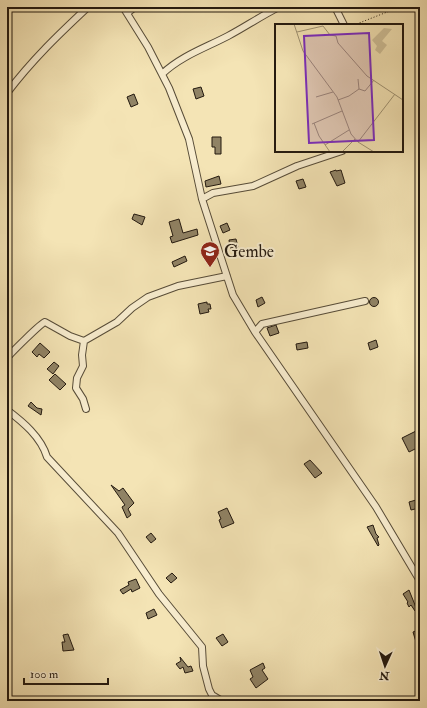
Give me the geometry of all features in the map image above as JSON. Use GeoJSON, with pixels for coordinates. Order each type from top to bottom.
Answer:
{"type":"FeatureCollection","features":[{"type":"Feature","properties":{"kind":"street"},"geometry":{"type":"LineString","coordinates":[[7,93],[28,65],[48,43],[88,7]]}},
{"type":"Feature","properties":{"kind":"street"},"geometry":{"type":"LineString","coordinates":[[135,7],[125,10],[148,47],[162,74],[188,139],[202,199],[233,295],[255,332],[376,507],[420,581]]}},
{"type":"Feature","properties":{"kind":"street"},"geometry":{"type":"LineString","coordinates":[[162,74],[170,66],[198,49],[228,36],[255,19],[279,7]]}},
{"type":"Feature","properties":{"kind":"street"},"geometry":{"type":"LineString","coordinates":[[335,7],[344,24]]}},
{"type":"Feature","properties":{"kind":"street"},"geometry":{"type":"LineString","coordinates":[[202,199],[213,193],[253,186],[297,166],[339,152]]}},
{"type":"Feature","properties":{"kind":"street"},"geometry":{"type":"LineString","coordinates":[[7,358],[11,352],[32,335],[40,323],[45,322],[70,336],[84,341],[117,322],[132,308],[148,297],[178,286],[227,276]]}},
{"type":"Feature","properties":{"kind":"street"},"geometry":{"type":"LineString","coordinates":[[255,332],[262,324],[366,301]]}},
{"type":"Feature","properties":{"kind":"street"},"geometry":{"type":"LineString","coordinates":[[84,341],[82,355],[83,366],[77,378],[76,388],[83,399],[86,409]]}},
{"type":"Feature","properties":{"kind":"street"},"geometry":{"type":"LineString","coordinates":[[7,410],[23,422],[42,443],[47,457],[118,533],[159,594],[202,647],[203,666],[209,689],[212,695],[222,701]]}},
{"type":"Feature","properties":{"kind":"path"},"geometry":{"type":"LineString","coordinates":[[357,24],[400,7]]}},
{"type":"Feature","properties":{"kind":"building"},"geometry":{"type":"Polygon","coordinates":[[[201,87],[204,96],[196,99],[193,89],[201,87]]]}},
{"type":"Feature","properties":{"kind":"building"},"geometry":{"type":"Polygon","coordinates":[[[134,94],[138,104],[131,107],[127,97],[134,94]]]}},
{"type":"Feature","properties":{"kind":"building"},"geometry":{"type":"Polygon","coordinates":[[[212,137],[221,137],[221,154],[215,154],[215,147],[212,147],[212,137]]]}},
{"type":"Feature","properties":{"kind":"building"},"geometry":{"type":"Polygon","coordinates":[[[341,170],[345,183],[337,186],[330,172],[341,170]]]}},
{"type":"Feature","properties":{"kind":"building"},"geometry":{"type":"Polygon","coordinates":[[[219,176],[221,184],[206,187],[205,181],[219,176]]]}},
{"type":"Feature","properties":{"kind":"building"},"geometry":{"type":"Polygon","coordinates":[[[303,179],[306,187],[299,189],[296,181],[303,179]]]}},
{"type":"Feature","properties":{"kind":"building"},"geometry":{"type":"Polygon","coordinates":[[[134,214],[145,217],[142,225],[132,219],[134,214]]]}},
{"type":"Feature","properties":{"kind":"building"},"geometry":{"type":"Polygon","coordinates":[[[179,219],[183,233],[197,229],[198,235],[172,243],[170,237],[173,236],[169,222],[179,219]]]}},
{"type":"Feature","properties":{"kind":"building"},"geometry":{"type":"Polygon","coordinates":[[[227,223],[230,230],[223,233],[220,226],[227,223]]]}},
{"type":"Feature","properties":{"kind":"building"},"geometry":{"type":"Polygon","coordinates":[[[236,239],[238,247],[230,248],[229,240],[236,239]]]}},
{"type":"Feature","properties":{"kind":"building"},"geometry":{"type":"Polygon","coordinates":[[[185,256],[187,261],[174,267],[172,262],[185,256]]]}},
{"type":"Feature","properties":{"kind":"building"},"geometry":{"type":"Polygon","coordinates":[[[262,297],[265,303],[258,307],[256,300],[262,297]]]}},
{"type":"Feature","properties":{"kind":"building"},"geometry":{"type":"Polygon","coordinates":[[[374,297],[379,302],[374,307],[369,302],[374,297]]]}},
{"type":"Feature","properties":{"kind":"building"},"geometry":{"type":"Polygon","coordinates":[[[207,302],[207,304],[210,304],[211,309],[208,309],[209,312],[200,314],[198,304],[207,302]]]}},
{"type":"Feature","properties":{"kind":"building"},"geometry":{"type":"Polygon","coordinates":[[[276,325],[279,333],[270,336],[267,328],[276,325]]]}},
{"type":"Feature","properties":{"kind":"building"},"geometry":{"type":"Polygon","coordinates":[[[376,340],[378,347],[370,350],[368,343],[376,340]]]}},
{"type":"Feature","properties":{"kind":"building"},"geometry":{"type":"Polygon","coordinates":[[[307,342],[308,348],[297,350],[296,344],[307,342]]]}},
{"type":"Feature","properties":{"kind":"building"},"geometry":{"type":"Polygon","coordinates":[[[40,343],[50,352],[44,358],[39,354],[37,357],[32,352],[40,343]]]}},
{"type":"Feature","properties":{"kind":"building"},"geometry":{"type":"Polygon","coordinates":[[[54,362],[59,366],[53,374],[47,369],[54,362]]]}},
{"type":"Feature","properties":{"kind":"building"},"geometry":{"type":"Polygon","coordinates":[[[55,374],[66,384],[60,390],[49,380],[55,374]]]}},
{"type":"Feature","properties":{"kind":"building"},"geometry":{"type":"Polygon","coordinates":[[[31,402],[37,408],[42,409],[41,415],[28,406],[31,402]]]}},
{"type":"Feature","properties":{"kind":"building"},"geometry":{"type":"Polygon","coordinates":[[[418,430],[420,437],[417,438],[420,443],[416,445],[417,448],[409,452],[402,438],[418,430]]]}},
{"type":"Feature","properties":{"kind":"building"},"geometry":{"type":"Polygon","coordinates":[[[310,460],[322,473],[315,478],[304,464],[310,460]]]}},
{"type":"Feature","properties":{"kind":"building"},"geometry":{"type":"Polygon","coordinates":[[[111,485],[119,491],[123,488],[134,503],[128,509],[131,515],[127,518],[122,507],[125,505],[111,485]]]}},
{"type":"Feature","properties":{"kind":"building"},"geometry":{"type":"Polygon","coordinates":[[[416,500],[419,508],[411,510],[409,502],[416,500]]]}},
{"type":"Feature","properties":{"kind":"building"},"geometry":{"type":"Polygon","coordinates":[[[227,508],[234,523],[222,528],[219,520],[221,519],[218,512],[227,508]]]}},
{"type":"Feature","properties":{"kind":"building"},"geometry":{"type":"Polygon","coordinates":[[[373,525],[376,534],[379,537],[377,538],[378,546],[367,527],[373,525]]]}},
{"type":"Feature","properties":{"kind":"building"},"geometry":{"type":"Polygon","coordinates":[[[151,533],[156,539],[151,543],[146,537],[151,533]]]}},
{"type":"Feature","properties":{"kind":"building"},"geometry":{"type":"Polygon","coordinates":[[[172,573],[177,578],[171,583],[166,578],[172,573]]]}},
{"type":"Feature","properties":{"kind":"building"},"geometry":{"type":"Polygon","coordinates":[[[136,579],[140,588],[132,592],[131,589],[123,594],[120,590],[129,585],[128,582],[136,579]]]}},
{"type":"Feature","properties":{"kind":"building"},"geometry":{"type":"Polygon","coordinates":[[[409,590],[417,610],[415,611],[411,605],[409,607],[403,594],[409,590]]]}},
{"type":"Feature","properties":{"kind":"building"},"geometry":{"type":"Polygon","coordinates":[[[154,609],[157,615],[148,619],[146,613],[154,609]]]}},
{"type":"Feature","properties":{"kind":"building"},"geometry":{"type":"Polygon","coordinates":[[[420,629],[420,640],[416,642],[413,632],[420,629]]]}},
{"type":"Feature","properties":{"kind":"building"},"geometry":{"type":"Polygon","coordinates":[[[68,634],[74,650],[63,651],[62,642],[65,642],[63,635],[68,634]]]}},
{"type":"Feature","properties":{"kind":"building"},"geometry":{"type":"Polygon","coordinates":[[[223,634],[228,642],[222,646],[216,638],[223,634]]]}},
{"type":"Feature","properties":{"kind":"building"},"geometry":{"type":"Polygon","coordinates":[[[180,657],[188,667],[191,666],[193,671],[185,673],[183,667],[180,669],[176,664],[181,661],[180,657]]]}},
{"type":"Feature","properties":{"kind":"building"},"geometry":{"type":"Polygon","coordinates":[[[263,663],[265,668],[262,670],[268,679],[256,688],[250,679],[253,677],[250,670],[263,663]]]}},
{"type":"Feature","properties":{"kind":"place","name":"Gembe"},"geometry":{"type":"Point","coordinates":[210,268]}}]}
